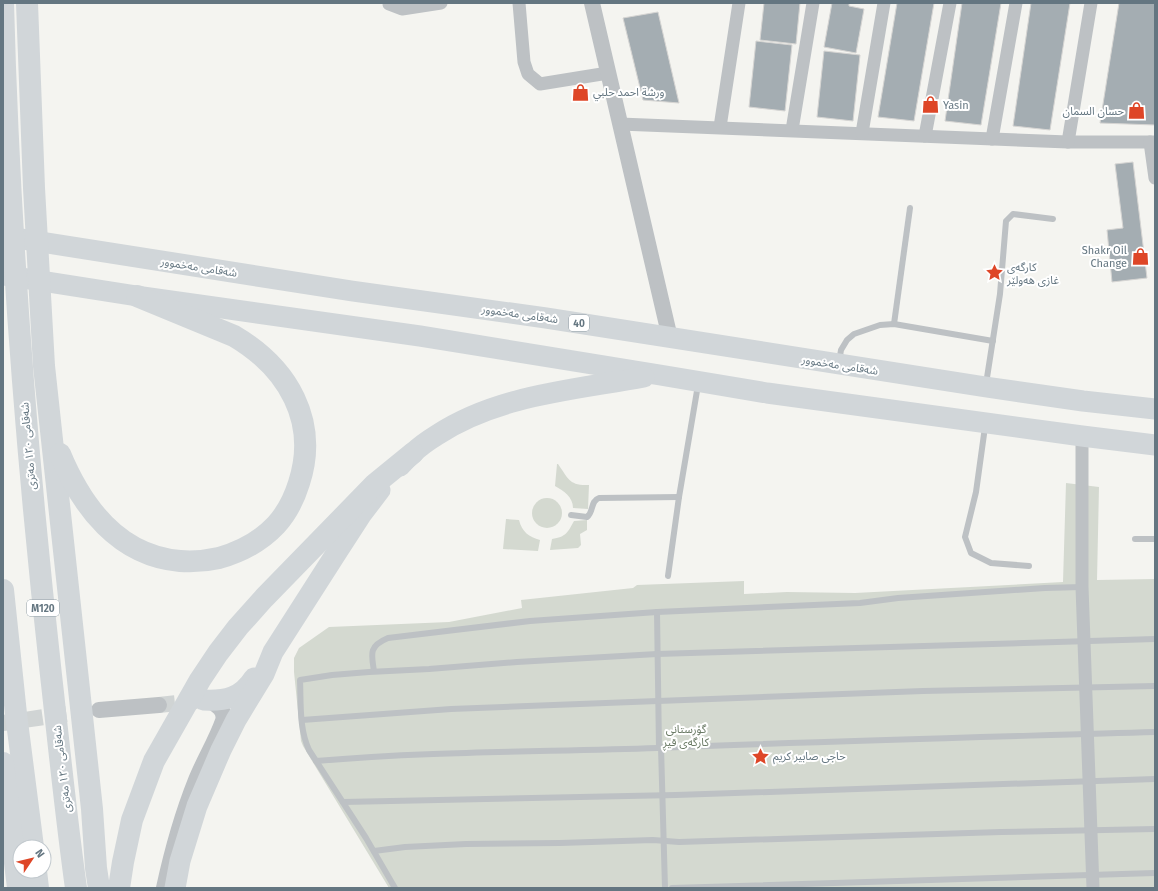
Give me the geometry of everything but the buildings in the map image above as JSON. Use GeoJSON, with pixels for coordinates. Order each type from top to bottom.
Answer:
{"type":"FeatureCollection","features":[{"type":"Feature","properties":{"kind":"highway","name":"شەقامی ١٢٠ مەتری"},"geometry":{"type":"LineString","coordinates":[[3,3],[10,185],[28,445],[40,582],[76,888]]}},
{"type":"Feature","properties":{"kind":"highway"},"geometry":{"type":"LineString","coordinates":[[27,3],[34,188],[44,366],[92,809],[96,868],[99,888]]}},
{"type":"Feature","properties":{"kind":"highway","name":"شەقامی مەخموور"},"geometry":{"type":"LineString","coordinates":[[3,236],[352,291],[546,318],[986,387],[1083,401],[1155,409]]}},
{"type":"Feature","properties":{"kind":"highway"},"geometry":{"type":"LineString","coordinates":[[3,276],[420,336],[767,393],[1155,445]]}},
{"type":"Feature","properties":{"kind":"highway"},"geometry":{"type":"LineString","coordinates":[[51,433],[71,479],[87,505],[117,537],[142,552],[156,557],[170,560],[199,561],[227,556],[265,535],[276,525],[288,508],[296,492],[303,471],[305,432],[293,393],[281,376],[260,353],[234,336],[137,296]]}},
{"type":"Feature","properties":{"kind":"highway"},"geometry":{"type":"LineString","coordinates":[[119,888],[122,862],[132,820],[154,761],[176,720],[204,674],[238,627],[264,598],[375,484],[426,442],[455,424],[474,415],[533,396],[660,375]]}},
{"type":"Feature","properties":{"kind":"highway"},"geometry":{"type":"LineString","coordinates":[[205,700],[234,697],[249,686],[273,652],[361,515],[384,484],[413,453]]}},
{"type":"Feature","properties":{"kind":"highway"},"geometry":{"type":"LineString","coordinates":[[3,590],[16,714],[32,839]]}},
{"type":"Feature","properties":{"kind":"highway"},"geometry":{"type":"LineString","coordinates":[[175,888],[180,861],[190,826],[205,786],[236,720],[264,674],[273,652]]}},
{"type":"Feature","properties":{"kind":"highway"},"geometry":{"type":"LineString","coordinates":[[3,762],[18,888]]}},
{"type":"Feature","properties":{"kind":"highway"},"geometry":{"type":"LineString","coordinates":[[3,875],[7,888]]}},
{"type":"Feature","properties":{"kind":"street"},"geometry":{"type":"LineString","coordinates":[[389,3],[402,9],[441,3]]}},
{"type":"Feature","properties":{"kind":"street"},"geometry":{"type":"LineString","coordinates":[[519,3],[524,62],[528,74],[540,84],[608,73]]}},
{"type":"Feature","properties":{"kind":"street"},"geometry":{"type":"LineString","coordinates":[[594,3],[608,73],[670,338]]}},
{"type":"Feature","properties":{"kind":"street"},"geometry":{"type":"LineString","coordinates":[[720,127],[739,3]]}},
{"type":"Feature","properties":{"kind":"street"},"geometry":{"type":"LineString","coordinates":[[792,130],[813,3]]}},
{"type":"Feature","properties":{"kind":"street"},"geometry":{"type":"LineString","coordinates":[[862,133],[884,3]]}},
{"type":"Feature","properties":{"kind":"street"},"geometry":{"type":"LineString","coordinates":[[925,136],[950,3]]}},
{"type":"Feature","properties":{"kind":"street"},"geometry":{"type":"LineString","coordinates":[[992,139],[1016,3]]}},
{"type":"Feature","properties":{"kind":"street"},"geometry":{"type":"LineString","coordinates":[[1068,142],[1091,3]]}},
{"type":"Feature","properties":{"kind":"street"},"geometry":{"type":"LineString","coordinates":[[620,124],[1068,142],[1153,142],[1155,178]]}},
{"type":"Feature","properties":{"kind":"street"},"geometry":{"type":"LineString","coordinates":[[1082,436],[1082,587],[1092,882]]}},
{"type":"Feature","properties":{"kind":"street"},"geometry":{"type":"LineString","coordinates":[[164,888],[171,856],[185,810],[197,778],[224,722],[224,716],[221,709],[215,704],[205,700]]}},
{"type":"Feature","properties":{"kind":"street"},"geometry":{"type":"LineString","coordinates":[[99,710],[160,705]]}},
{"type":"Feature","properties":{"kind":"lane"},"geometry":{"type":"LineString","coordinates":[[894,324],[910,208]]}},
{"type":"Feature","properties":{"kind":"lane"},"geometry":{"type":"LineString","coordinates":[[986,387],[1000,294],[1006,221],[1013,214],[1053,219]]}},
{"type":"Feature","properties":{"kind":"lane"},"geometry":{"type":"LineString","coordinates":[[838,364],[841,350],[847,340],[854,334],[880,325],[894,324],[993,341]]}},
{"type":"Feature","properties":{"kind":"lane"},"geometry":{"type":"LineString","coordinates":[[668,576],[698,381]]}},
{"type":"Feature","properties":{"kind":"lane"},"geometry":{"type":"LineString","coordinates":[[985,423],[976,492],[965,537],[971,553],[991,563],[1029,566]]}},
{"type":"Feature","properties":{"kind":"lane"},"geometry":{"type":"LineString","coordinates":[[571,515],[587,517],[590,514],[595,500],[599,498],[679,497]]}},
{"type":"Feature","properties":{"kind":"lane"},"geometry":{"type":"LineString","coordinates":[[1135,539],[1155,539]]}},
{"type":"Feature","properties":{"kind":"lane"},"geometry":{"type":"LineString","coordinates":[[374,671],[371,653],[380,641],[388,638],[530,621],[657,612],[860,603],[898,598],[1045,588],[1082,587]]}},
{"type":"Feature","properties":{"kind":"lane"},"geometry":{"type":"LineString","coordinates":[[657,612],[658,701],[664,888]]}},
{"type":"Feature","properties":{"kind":"lane"},"geometry":{"type":"LineString","coordinates":[[395,888],[374,851],[305,742],[302,720],[300,680],[374,671],[429,669],[517,662],[657,654],[1155,639]]}},
{"type":"Feature","properties":{"kind":"lane"},"geometry":{"type":"LineString","coordinates":[[302,720],[451,710],[658,701],[923,691],[1155,686]]}},
{"type":"Feature","properties":{"kind":"lane"},"geometry":{"type":"LineString","coordinates":[[316,761],[463,752],[1155,732]]}},
{"type":"Feature","properties":{"kind":"lane"},"geometry":{"type":"LineString","coordinates":[[343,802],[662,795],[1155,779]]}},
{"type":"Feature","properties":{"kind":"lane"},"geometry":{"type":"LineString","coordinates":[[374,851],[421,846],[663,840],[679,842],[1155,829]]}},
{"type":"Feature","properties":{"kind":"lane"},"geometry":{"type":"LineString","coordinates":[[672,888],[794,883],[1092,882],[1155,873]]}},
{"type":"Feature","properties":{"kind":"green space"},"geometry":{"type":"Polygon","coordinates":[[[557,464],[573,482],[582,485],[589,485],[588,509],[573,508],[570,498],[565,492],[555,486],[557,464]]]}},
{"type":"Feature","properties":{"kind":"green space","name":"گۆڕستانی کارگەی قیڕ"},"geometry":{"type":"Polygon","coordinates":[[[1066,483],[1099,487],[1097,580],[1155,579],[1155,888],[389,888],[301,741],[294,658],[299,648],[329,627],[449,622],[522,608],[521,600],[633,588],[637,585],[744,581],[744,594],[787,592],[855,593],[1063,582],[1066,483]]]}},
{"type":"Feature","properties":{"kind":"green space"},"geometry":{"type":"Polygon","coordinates":[[[547,498],[553,499],[561,507],[561,519],[553,527],[547,528],[541,527],[533,519],[532,513],[533,507],[541,499],[547,498]]]}},
{"type":"Feature","properties":{"kind":"green space"},"geometry":{"type":"Polygon","coordinates":[[[506,519],[519,520],[526,533],[540,540],[538,551],[503,549],[506,519]]]}},
{"type":"Feature","properties":{"kind":"green space"},"geometry":{"type":"Polygon","coordinates":[[[587,520],[587,530],[580,534],[581,545],[578,548],[550,550],[552,539],[564,535],[574,521],[587,520]]]}},
{"type":"Feature","properties":{"kind":"tunnel"},"geometry":{"type":"LineString","coordinates":[[159,705],[196,701]]}},
{"type":"Feature","properties":{"kind":"tunnel"},"geometry":{"type":"LineString","coordinates":[[3,723],[93,710]]}},
{"type":"Feature","properties":{"kind":"place","name":"ورشة احمد حلبي"},"geometry":{"type":"Point","coordinates":[580,92]}},
{"type":"Feature","properties":{"kind":"place","name":"Yasin"},"geometry":{"type":"Point","coordinates":[930,105]}},
{"type":"Feature","properties":{"kind":"place","name":"حسان السمان"},"geometry":{"type":"Point","coordinates":[1137,111]}},
{"type":"Feature","properties":{"kind":"place","name":"Shakr Oil Change"},"geometry":{"type":"Point","coordinates":[1140,256]}},
{"type":"Feature","properties":{"kind":"place","name":"کارگەی غازی هەولێر"},"geometry":{"type":"Point","coordinates":[994,273]}},
{"type":"Feature","properties":{"kind":"place","name":"حاجی صابیر کریم"},"geometry":{"type":"Point","coordinates":[760,756]}}]}
